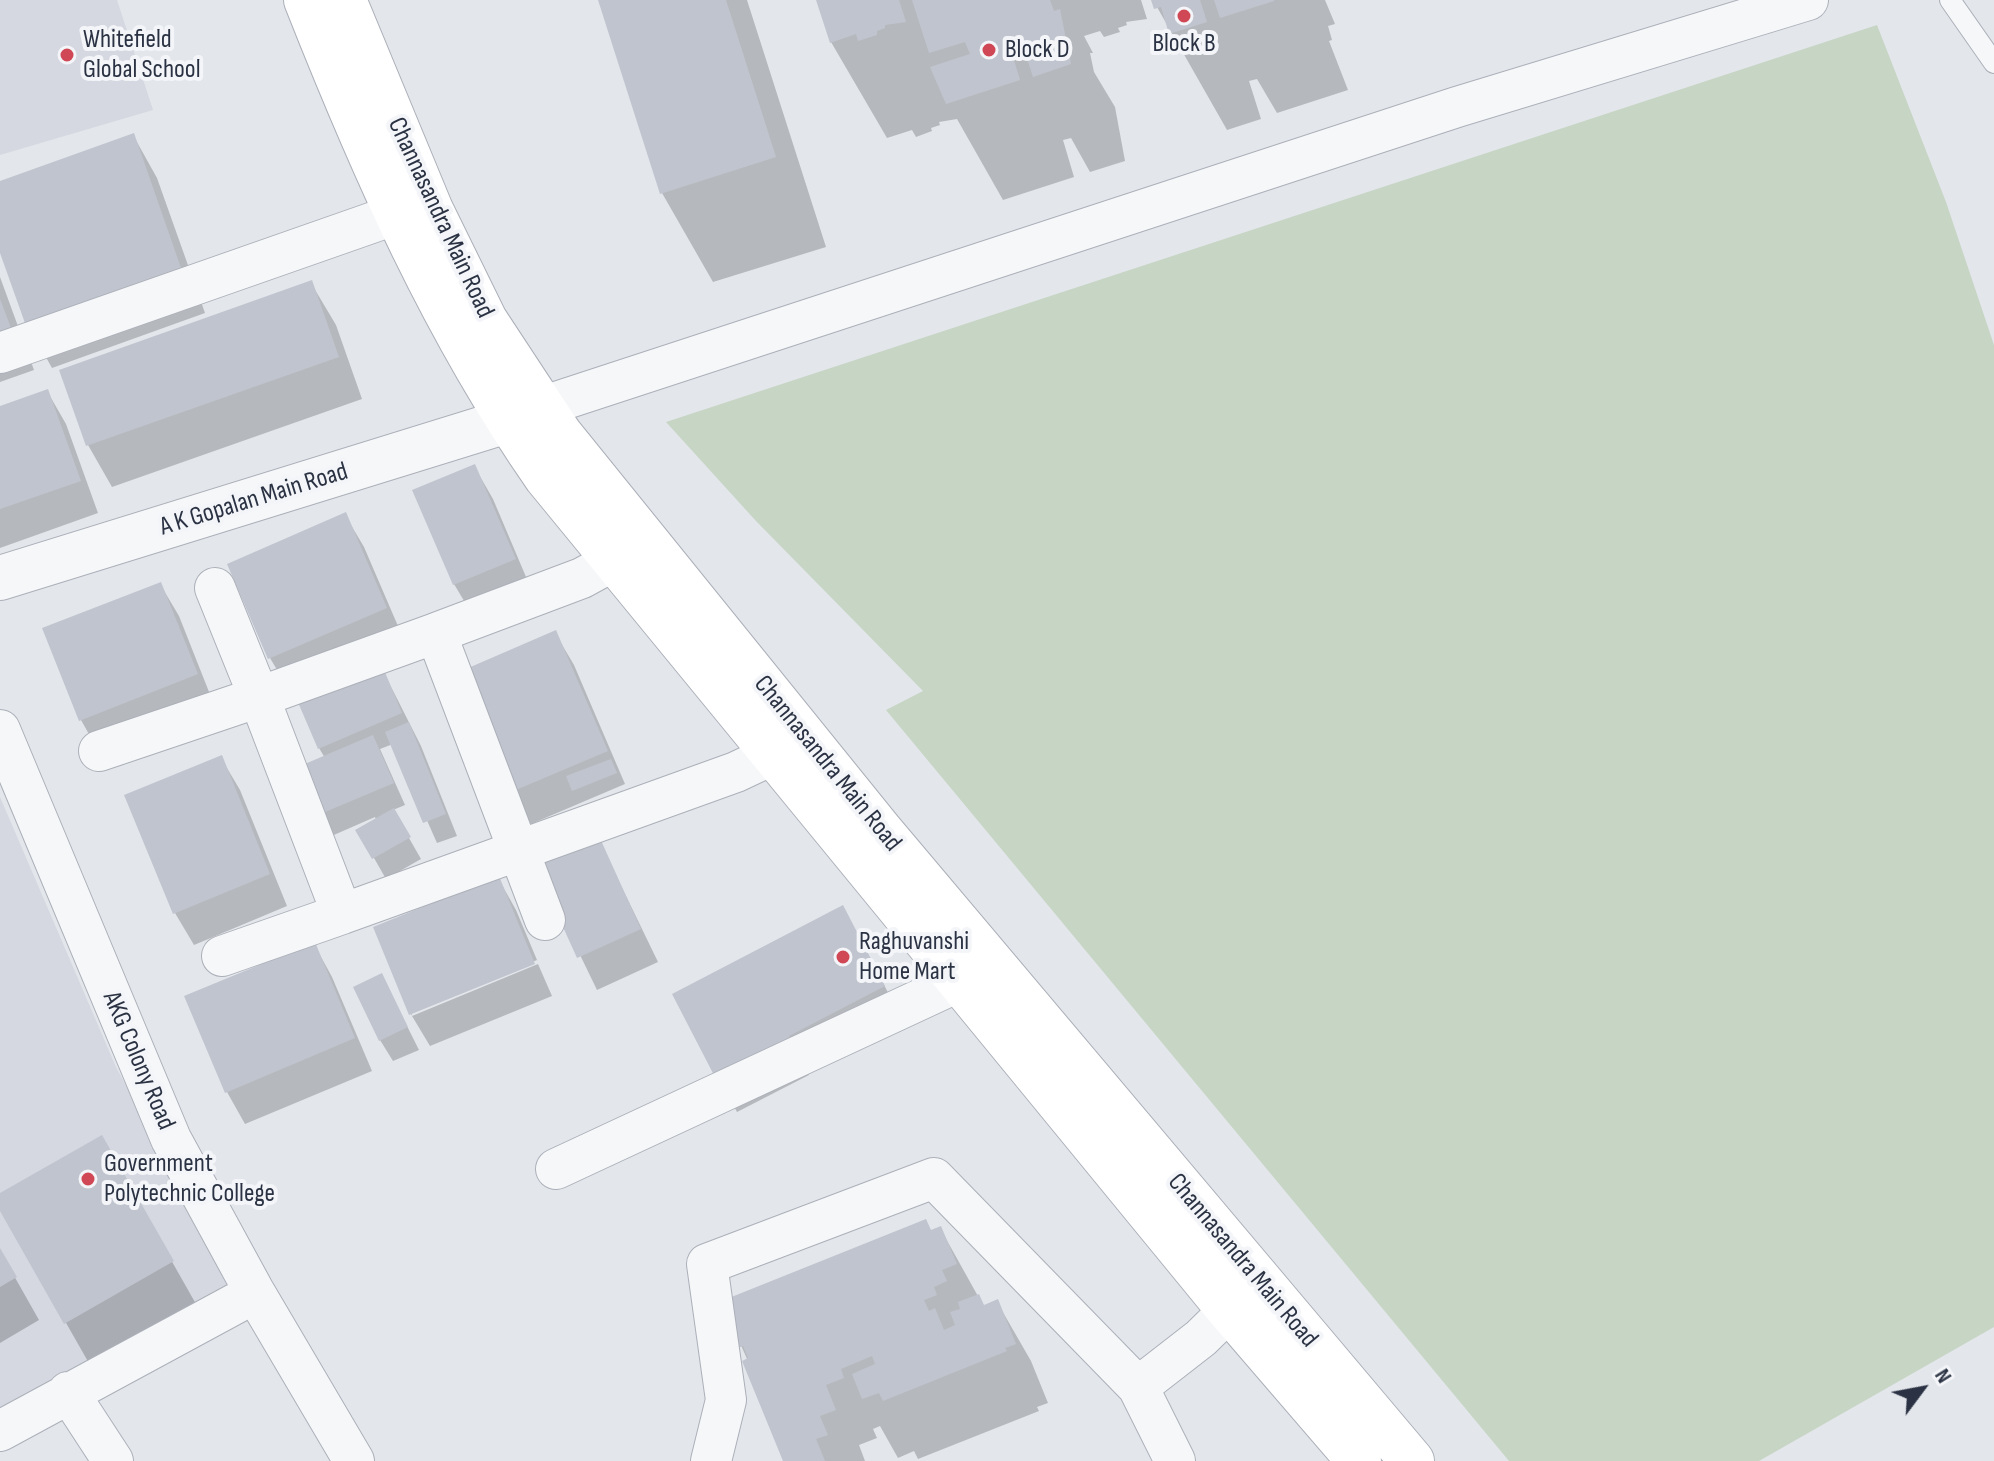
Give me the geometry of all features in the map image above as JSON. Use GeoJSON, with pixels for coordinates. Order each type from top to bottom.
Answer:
{"type":"FeatureCollection","features":[{"type":"Feature","properties":{"kind":"main road","name":"Channasandra Main Road"},"geometry":{"type":"LineString","coordinates":[[306,0],[394,215],[458,339],[526,414],[560,434],[1243,1296],[1359,1461]]}},
{"type":"Feature","properties":{"kind":"main road","name":"Channasandra Main Road"},"geometry":{"type":"LineString","coordinates":[[344,0],[431,210],[485,320],[526,414],[546,477],[960,981],[1243,1296],[1412,1461]]}},
{"type":"Feature","properties":{"kind":"street"},"geometry":{"type":"LineString","coordinates":[[526,414],[1457,107],[1808,0]]}},
{"type":"Feature","properties":{"kind":"street"},"geometry":{"type":"LineString","coordinates":[[0,353],[394,215]]}},
{"type":"Feature","properties":{"kind":"street","name":"A K Gopalan Main Road"},"geometry":{"type":"LineString","coordinates":[[0,578],[526,414]]}},
{"type":"Feature","properties":{"kind":"street"},"geometry":{"type":"LineString","coordinates":[[99,751],[436,633],[582,578],[615,560]]}},
{"type":"Feature","properties":{"kind":"street"},"geometry":{"type":"LineString","coordinates":[[215,588],[342,914]]}},
{"type":"Feature","properties":{"kind":"street"},"geometry":{"type":"LineString","coordinates":[[436,633],[545,920]]}},
{"type":"Feature","properties":{"kind":"street","name":"AKG Colony Road"},"geometry":{"type":"LineString","coordinates":[[0,730],[171,1139],[255,1293],[354,1461]]}},
{"type":"Feature","properties":{"kind":"street"},"geometry":{"type":"LineString","coordinates":[[222,956],[736,772],[772,755]]}},
{"type":"Feature","properties":{"kind":"street"},"geometry":{"type":"LineString","coordinates":[[556,1169],[960,981]]}},
{"type":"Feature","properties":{"kind":"street"},"geometry":{"type":"LineString","coordinates":[[711,1461],[726,1400],[707,1264],[934,1178],[1138,1387],[1175,1461]]}},
{"type":"Feature","properties":{"kind":"street"},"geometry":{"type":"LineString","coordinates":[[0,1431],[255,1293]]}},
{"type":"Feature","properties":{"kind":"street"},"geometry":{"type":"LineString","coordinates":[[1138,1387],[1201,1338],[1243,1296]]}},
{"type":"Feature","properties":{"kind":"street"},"geometry":{"type":"LineString","coordinates":[[68,1392],[113,1461]]}},
{"type":"Feature","properties":{"kind":"lane"},"geometry":{"type":"LineString","coordinates":[[1950,0],[1994,63]]}},
{"type":"Feature","properties":{"kind":"shaded area","name":"Whitefield Global School"},"geometry":{"type":"Polygon","coordinates":[[[0,0],[117,0],[153,110],[0,155],[0,0]]]}},
{"type":"Feature","properties":{"kind":"shaded area","name":"Government Polytechnic College"},"geometry":{"type":"Polygon","coordinates":[[[0,797],[116,1067],[238,1292],[0,1419],[0,797]]]}},
{"type":"Feature","properties":{"kind":"green space"},"geometry":{"type":"Polygon","coordinates":[[[1877,25],[1946,202],[1994,345],[1994,1327],[1759,1461],[1509,1461],[886,710],[923,691],[756,521],[666,422],[1877,25]]]}},
{"type":"Feature","properties":{"kind":"building"},"geometry":{"type":"Polygon","coordinates":[[[598,0],[726,0],[776,157],[660,194],[598,0]]]}},
{"type":"Feature","properties":{"kind":"building"},"geometry":{"type":"Polygon","coordinates":[[[816,0],[899,0],[906,22],[885,25],[877,31],[877,35],[858,41],[856,34],[830,43],[816,0]]]}},
{"type":"Feature","properties":{"kind":"building","name":"Block D"},"geometry":{"type":"Polygon","coordinates":[[[912,0],[1050,0],[1054,11],[1060,9],[1071,64],[1033,77],[1021,40],[1009,44],[1020,80],[946,104],[930,67],[970,54],[965,42],[929,53],[912,0]]]}},
{"type":"Feature","properties":{"kind":"building","name":"Block B"},"geometry":{"type":"Polygon","coordinates":[[[1151,0],[1200,0],[1207,22],[1169,34],[1161,7],[1154,9],[1151,0]]]}},
{"type":"Feature","properties":{"kind":"building","name":"Block B"},"geometry":{"type":"Polygon","coordinates":[[[1214,0],[1274,0],[1274,1],[1220,18],[1214,0]]]}},
{"type":"Feature","properties":{"kind":"building"},"geometry":{"type":"Polygon","coordinates":[[[134,133],[182,271],[26,326],[0,253],[0,181],[134,133]]]}},
{"type":"Feature","properties":{"kind":"building"},"geometry":{"type":"Polygon","coordinates":[[[312,280],[339,357],[86,446],[59,370],[312,280]]]}},
{"type":"Feature","properties":{"kind":"building"},"geometry":{"type":"Polygon","coordinates":[[[0,299],[11,328],[0,331],[0,299]]]}},
{"type":"Feature","properties":{"kind":"building"},"geometry":{"type":"Polygon","coordinates":[[[48,389],[81,481],[0,509],[0,406],[48,389]]]}},
{"type":"Feature","properties":{"kind":"building"},"geometry":{"type":"Polygon","coordinates":[[[475,464],[516,559],[453,585],[412,490],[475,464]]]}},
{"type":"Feature","properties":{"kind":"building"},"geometry":{"type":"Polygon","coordinates":[[[346,512],[387,608],[268,659],[227,564],[346,512]]]}},
{"type":"Feature","properties":{"kind":"building"},"geometry":{"type":"Polygon","coordinates":[[[161,582],[198,674],[79,721],[42,628],[161,582]]]}},
{"type":"Feature","properties":{"kind":"building"},"geometry":{"type":"Polygon","coordinates":[[[556,630],[608,751],[511,792],[459,672],[556,630]]]}},
{"type":"Feature","properties":{"kind":"building"},"geometry":{"type":"Polygon","coordinates":[[[382,665],[402,713],[318,749],[297,700],[382,665]]]}},
{"type":"Feature","properties":{"kind":"building"},"geometry":{"type":"Polygon","coordinates":[[[409,722],[446,814],[423,823],[385,732],[409,722]]]}},
{"type":"Feature","properties":{"kind":"building"},"geometry":{"type":"Polygon","coordinates":[[[373,735],[394,783],[313,817],[293,769],[373,735]]]}},
{"type":"Feature","properties":{"kind":"building"},"geometry":{"type":"Polygon","coordinates":[[[222,755],[270,874],[173,914],[124,795],[222,755]]]}},
{"type":"Feature","properties":{"kind":"building"},"geometry":{"type":"Polygon","coordinates":[[[611,759],[617,773],[572,791],[566,776],[611,759]]]}},
{"type":"Feature","properties":{"kind":"building"},"geometry":{"type":"Polygon","coordinates":[[[394,808],[411,837],[372,859],[355,830],[394,808]]]}},
{"type":"Feature","properties":{"kind":"building"},"geometry":{"type":"Polygon","coordinates":[[[599,836],[641,929],[577,958],[535,865],[599,836]]]}},
{"type":"Feature","properties":{"kind":"building"},"geometry":{"type":"Polygon","coordinates":[[[499,876],[535,964],[409,1015],[373,927],[499,876]]]}},
{"type":"Feature","properties":{"kind":"building"},"geometry":{"type":"Polygon","coordinates":[[[843,905],[885,986],[789,1036],[792,1042],[717,1081],[672,994],[843,905]]]}},
{"type":"Feature","properties":{"kind":"building"},"geometry":{"type":"Polygon","coordinates":[[[315,942],[355,1038],[225,1093],[184,996],[315,942]]]}},
{"type":"Feature","properties":{"kind":"building"},"geometry":{"type":"Polygon","coordinates":[[[382,973],[408,1027],[379,1041],[353,987],[382,973]]]}},
{"type":"Feature","properties":{"kind":"building"},"geometry":{"type":"Polygon","coordinates":[[[102,1135],[174,1261],[64,1324],[0,1211],[0,1193],[102,1135]]]}},
{"type":"Feature","properties":{"kind":"building"},"geometry":{"type":"Polygon","coordinates":[[[926,1219],[931,1230],[941,1226],[957,1264],[942,1270],[947,1281],[934,1287],[937,1295],[924,1300],[929,1311],[935,1308],[944,1330],[955,1325],[950,1312],[960,1309],[958,1302],[979,1294],[984,1305],[998,1299],[1016,1344],[1005,1348],[1007,1351],[883,1401],[879,1393],[862,1399],[852,1374],[875,1364],[872,1356],[841,1369],[844,1378],[826,1385],[836,1410],[820,1416],[828,1435],[816,1439],[825,1461],[783,1461],[742,1361],[748,1358],[743,1346],[738,1348],[719,1302],[926,1219]]]}},
{"type":"Feature","properties":{"kind":"building"},"geometry":{"type":"Polygon","coordinates":[[[0,1248],[17,1277],[0,1287],[0,1248]]]}},
{"type":"Feature","properties":{"kind":"place","name":"Block B"},"geometry":{"type":"Point","coordinates":[1184,16]}},
{"type":"Feature","properties":{"kind":"place","name":"Block D"},"geometry":{"type":"Point","coordinates":[989,50]}},
{"type":"Feature","properties":{"kind":"place","name":"Whitefield Global School"},"geometry":{"type":"Point","coordinates":[67,55]}},
{"type":"Feature","properties":{"kind":"place","name":"Raghuvanshi Home Mart"},"geometry":{"type":"Point","coordinates":[843,957]}},
{"type":"Feature","properties":{"kind":"place","name":"Government Polytechnic College"},"geometry":{"type":"Point","coordinates":[88,1179]}}]}
